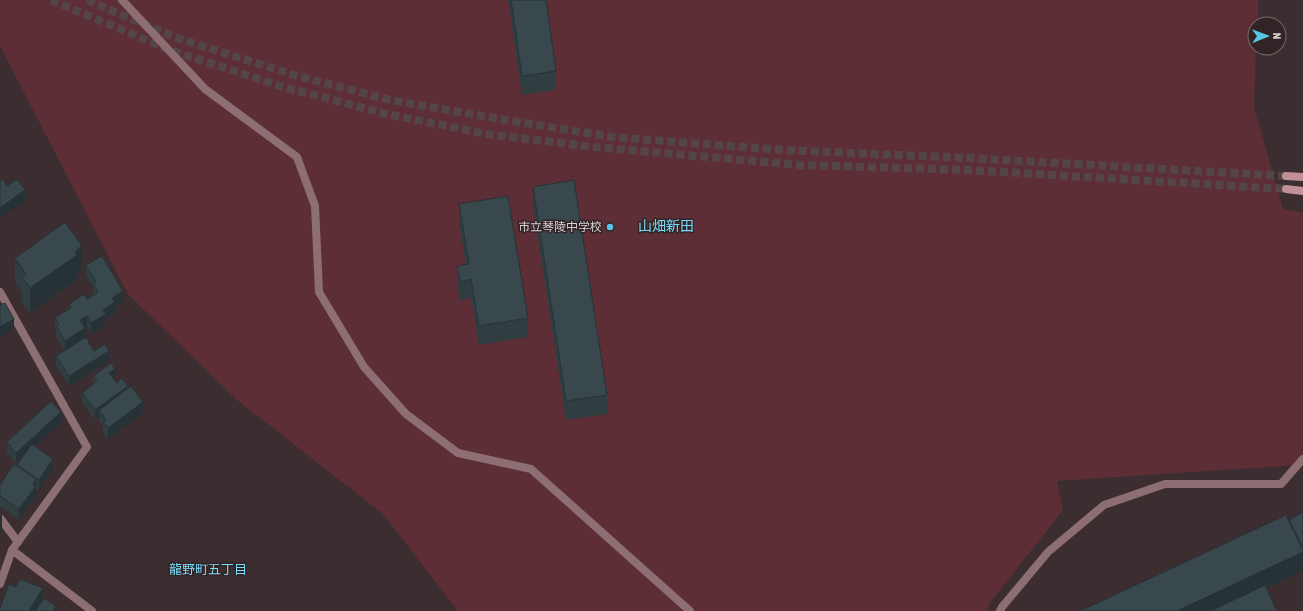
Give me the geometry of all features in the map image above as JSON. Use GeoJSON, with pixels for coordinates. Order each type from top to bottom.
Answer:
{"type":"FeatureCollection","features":[{"type":"Feature","properties":{"kind":"street"},"geometry":{"type":"LineString","coordinates":[[122,0],[206,89],[297,157],[315,206],[319,292],[364,367],[406,414],[458,453],[531,469],[690,611]]}},
{"type":"Feature","properties":{"kind":"street"},"geometry":{"type":"LineString","coordinates":[[1286,176],[1303,177]]}},
{"type":"Feature","properties":{"kind":"street"},"geometry":{"type":"LineString","coordinates":[[1286,189],[1303,191]]}},
{"type":"Feature","properties":{"kind":"street"},"geometry":{"type":"LineString","coordinates":[[0,292],[87,447],[12,550],[0,584]]}},
{"type":"Feature","properties":{"kind":"street"},"geometry":{"type":"LineString","coordinates":[[1000,611],[1048,552],[1104,505],[1166,484],[1281,484],[1303,459]]}},
{"type":"Feature","properties":{"kind":"street"},"geometry":{"type":"LineString","coordinates":[[0,518],[18,542]]}},
{"type":"Feature","properties":{"kind":"street"},"geometry":{"type":"LineString","coordinates":[[12,550],[92,611]]}},
{"type":"Feature","properties":{"kind":"shaded area"},"geometry":{"type":"Polygon","coordinates":[[[0,0],[1258,0],[1258,16],[1247,16],[1247,56],[1256,56],[1254,107],[1283,209],[1303,213],[1303,459],[1298,465],[1057,481],[1063,510],[989,604],[988,611],[458,611],[383,514],[236,399],[128,294],[0,46],[0,0]]]}},
{"type":"Feature","properties":{"kind":"building"},"geometry":{"type":"Polygon","coordinates":[[[511,0],[546,0],[556,71],[522,76],[511,0]]]}},
{"type":"Feature","properties":{"kind":"building"},"geometry":{"type":"Polygon","coordinates":[[[3,179],[7,186],[17,179],[25,190],[0,208],[0,181],[3,179]]]}},
{"type":"Feature","properties":{"kind":"building"},"geometry":{"type":"Polygon","coordinates":[[[574,180],[607,395],[566,401],[533,187],[574,180]]]}},
{"type":"Feature","properties":{"kind":"building"},"geometry":{"type":"Polygon","coordinates":[[[508,196],[528,318],[479,326],[471,279],[460,282],[457,266],[469,264],[459,204],[508,196]]]}},
{"type":"Feature","properties":{"kind":"building"},"geometry":{"type":"Polygon","coordinates":[[[65,222],[82,246],[75,252],[77,255],[30,288],[22,277],[26,274],[15,258],[65,222]]]}},
{"type":"Feature","properties":{"kind":"building"},"geometry":{"type":"Polygon","coordinates":[[[102,256],[123,291],[112,298],[115,302],[103,310],[106,314],[91,323],[87,316],[80,320],[85,328],[65,341],[56,326],[59,324],[55,317],[71,308],[69,304],[84,294],[87,299],[98,292],[93,284],[96,282],[86,265],[102,256]]]}},
{"type":"Feature","properties":{"kind":"building"},"geometry":{"type":"Polygon","coordinates":[[[5,303],[14,319],[0,327],[0,305],[5,303]]]}},
{"type":"Feature","properties":{"kind":"building"},"geometry":{"type":"Polygon","coordinates":[[[86,337],[94,351],[105,344],[109,351],[69,376],[56,356],[86,337]]]}},
{"type":"Feature","properties":{"kind":"building"},"geometry":{"type":"Polygon","coordinates":[[[111,363],[115,369],[109,373],[117,383],[122,378],[128,386],[95,410],[82,393],[97,381],[93,376],[111,363]]]}},
{"type":"Feature","properties":{"kind":"building"},"geometry":{"type":"Polygon","coordinates":[[[131,386],[143,402],[108,428],[103,422],[106,420],[99,410],[131,386]]]}},
{"type":"Feature","properties":{"kind":"building"},"geometry":{"type":"Polygon","coordinates":[[[51,401],[61,412],[16,453],[7,442],[51,401]]]}},
{"type":"Feature","properties":{"kind":"building"},"geometry":{"type":"Polygon","coordinates":[[[32,444],[53,459],[39,480],[17,465],[32,444]]]}},
{"type":"Feature","properties":{"kind":"building"},"geometry":{"type":"Polygon","coordinates":[[[14,464],[36,479],[33,484],[36,486],[19,509],[0,496],[0,485],[14,464]]]}},
{"type":"Feature","properties":{"kind":"building"},"geometry":{"type":"Polygon","coordinates":[[[1303,512],[1303,547],[1289,520],[1303,512]]]}},
{"type":"Feature","properties":{"kind":"building"},"geometry":{"type":"Polygon","coordinates":[[[1286,515],[1303,552],[1177,611],[1080,611],[1286,515]]]}},
{"type":"Feature","properties":{"kind":"building"},"geometry":{"type":"Polygon","coordinates":[[[20,579],[43,588],[29,611],[0,611],[9,584],[16,587],[20,579]]]}},
{"type":"Feature","properties":{"kind":"building"},"geometry":{"type":"Polygon","coordinates":[[[1265,585],[1277,611],[1211,611],[1265,585]]]}},
{"type":"Feature","properties":{"kind":"building"},"geometry":{"type":"Polygon","coordinates":[[[44,598],[56,606],[53,611],[35,611],[44,598]]]}},
{"type":"Feature","properties":{"kind":"tunnel"},"geometry":{"type":"LineString","coordinates":[[51,0],[170,50],[280,86],[387,114],[486,134],[594,147],[800,165],[969,170],[1286,189]]}},
{"type":"Feature","properties":{"kind":"tunnel"},"geometry":{"type":"LineString","coordinates":[[87,0],[174,37],[291,74],[390,100],[613,137],[782,150],[969,158],[1286,176]]}},
{"type":"Feature","properties":{"kind":"place","name":"市立琴陵中学校"},"geometry":{"type":"Point","coordinates":[610,227]}},
{"type":"Feature","properties":{"kind":"district","name":"山畑新田"},"geometry":{"type":"Point","coordinates":[666,226]}},
{"type":"Feature","properties":{"kind":"district","name":"龍野町五丁目"},"geometry":{"type":"Point","coordinates":[208,569]}}]}
